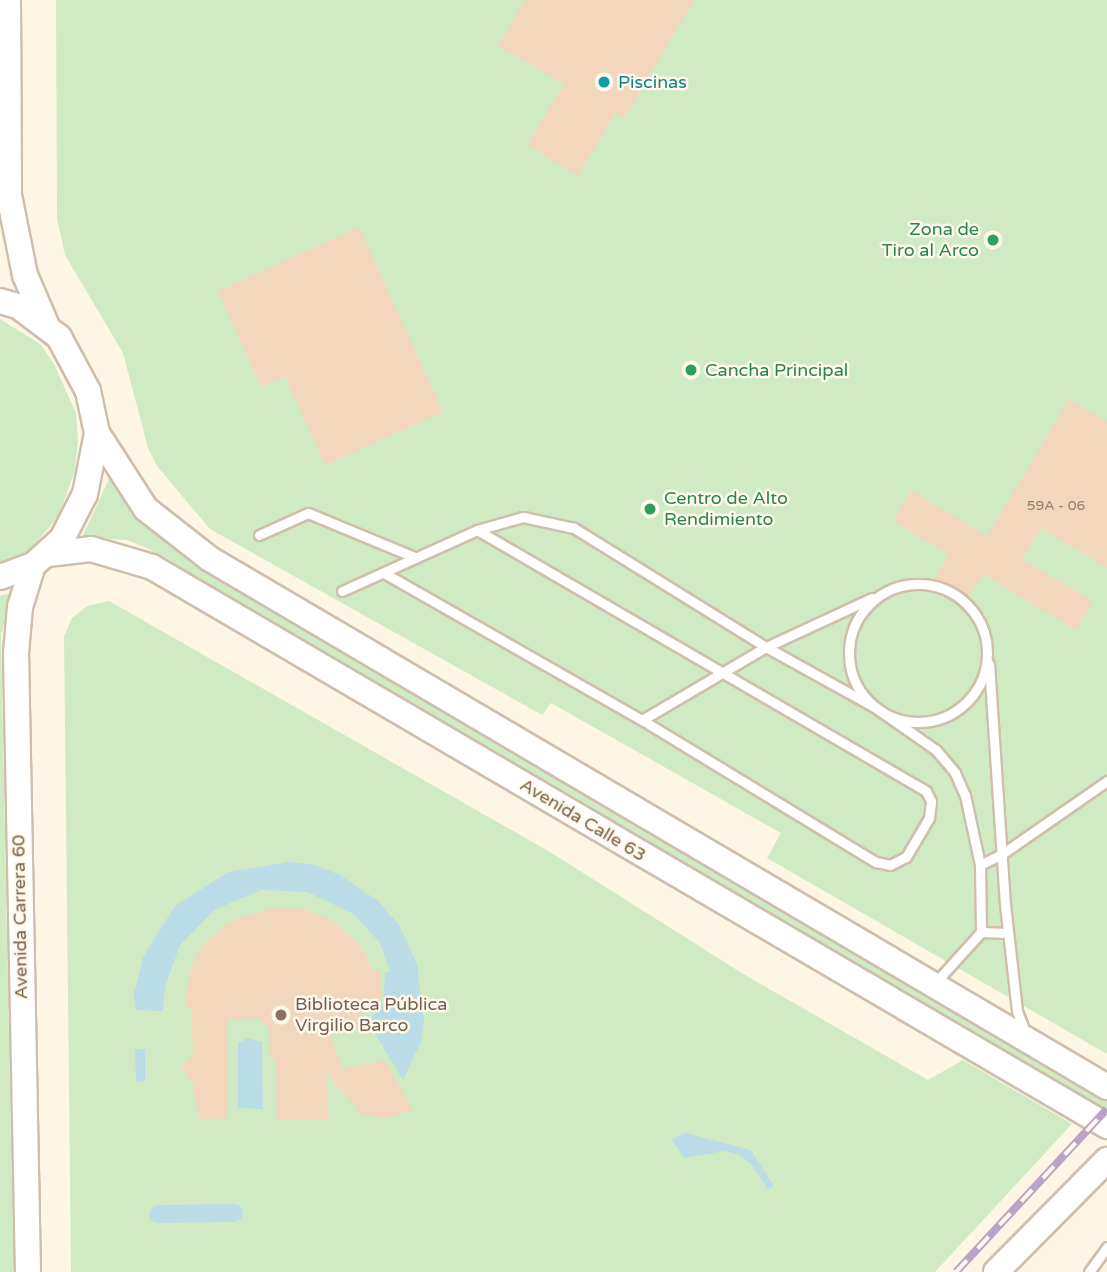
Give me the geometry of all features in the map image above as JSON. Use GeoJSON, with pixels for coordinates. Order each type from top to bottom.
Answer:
{"type":"FeatureCollection","features":[{"type":"Feature","properties":{"kind":"main road"},"geometry":{"type":"LineString","coordinates":[[8,0],[9,195],[25,275],[47,325],[80,372],[97,433],[88,483],[74,520],[40,559]]}},
{"type":"Feature","properties":{"kind":"main road"},"geometry":{"type":"LineString","coordinates":[[0,301],[47,325]]}},
{"type":"Feature","properties":{"kind":"main road","name":"Avenida Calle 63"},"geometry":{"type":"LineString","coordinates":[[97,433],[146,509],[184,542],[1107,1087]]}},
{"type":"Feature","properties":{"kind":"main road","name":"Avenida Calle 63"},"geometry":{"type":"LineString","coordinates":[[0,577],[40,559],[91,549],[152,567],[1107,1126]]}},
{"type":"Feature","properties":{"kind":"main road","name":"Avenida Carrera 60"},"geometry":{"type":"LineString","coordinates":[[28,1272],[16,653],[20,607],[40,559]]}},
{"type":"Feature","properties":{"kind":"main road"},"geometry":{"type":"LineString","coordinates":[[996,1272],[1107,1160]]}},
{"type":"Feature","properties":{"kind":"lane"},"geometry":{"type":"LineString","coordinates":[[259,535],[308,513],[414,557]]}},
{"type":"Feature","properties":{"kind":"lane"},"geometry":{"type":"LineString","coordinates":[[342,591],[477,530],[523,517],[574,528],[766,648],[896,718],[918,722],[950,713],[976,691],[985,670],[987,648]]}},
{"type":"Feature","properties":{"kind":"lane"},"geometry":{"type":"LineString","coordinates":[[384,573],[642,720],[876,862],[890,865],[906,857],[929,818],[932,801],[926,791],[477,530]]}},
{"type":"Feature","properties":{"kind":"lane"},"geometry":{"type":"LineString","coordinates":[[642,720],[766,648],[890,589],[933,585],[954,593],[983,626],[987,648],[1008,933],[1017,1011],[1028,1041]]}},
{"type":"Feature","properties":{"kind":"lane"},"geometry":{"type":"LineString","coordinates":[[890,589],[863,612],[849,645],[855,679],[876,708],[936,750],[955,773],[965,795],[980,865],[981,932],[933,985]]}},
{"type":"Feature","properties":{"kind":"lane"},"geometry":{"type":"LineString","coordinates":[[980,865],[1002,855],[1107,781]]}},
{"type":"Feature","properties":{"kind":"lane"},"geometry":{"type":"LineString","coordinates":[[981,932],[1008,933]]}},
{"type":"Feature","properties":{"kind":"lane"},"geometry":{"type":"LineString","coordinates":[[1090,1272],[1107,1247]]}},
{"type":"Feature","properties":{"kind":"green space","name":"Centro de Alto Rendimiento"},"geometry":{"type":"Polygon","coordinates":[[[56,0],[1107,0],[1107,1054],[767,858],[781,833],[551,703],[542,715],[210,529],[157,466],[148,448],[123,353],[65,255],[57,218],[56,0]]]}},
{"type":"Feature","properties":{"kind":"green space"},"geometry":{"type":"Polygon","coordinates":[[[0,319],[40,344],[54,364],[76,413],[78,441],[75,470],[59,515],[27,554],[0,566],[0,319]]]}},
{"type":"Feature","properties":{"kind":"green space"},"geometry":{"type":"Polygon","coordinates":[[[110,477],[142,521],[203,568],[1107,1099],[1107,1112],[147,548],[127,540],[82,537],[110,477]]]}},
{"type":"Feature","properties":{"kind":"green space"},"geometry":{"type":"Polygon","coordinates":[[[13,592],[1,635],[14,1272],[0,1272],[0,596],[13,592]]]}},
{"type":"Feature","properties":{"kind":"green space"},"geometry":{"type":"Polygon","coordinates":[[[109,601],[550,852],[745,975],[928,1080],[963,1060],[1072,1124],[935,1272],[71,1272],[64,636],[72,618],[87,606],[109,601]]]}},
{"type":"Feature","properties":{"kind":"water"},"geometry":{"type":"Polygon","coordinates":[[[288,862],[315,865],[340,875],[378,901],[399,925],[417,964],[424,1021],[421,1041],[403,1080],[368,1022],[383,1003],[385,973],[390,971],[380,943],[354,914],[307,892],[261,890],[214,910],[180,945],[165,987],[163,1011],[136,1010],[134,994],[143,957],[175,906],[228,872],[288,862]]]}},
{"type":"Feature","properties":{"kind":"water"},"geometry":{"type":"Polygon","coordinates":[[[248,1038],[262,1042],[263,1109],[238,1108],[238,1043],[248,1038]]]}},
{"type":"Feature","properties":{"kind":"water"},"geometry":{"type":"Polygon","coordinates":[[[135,1049],[145,1049],[145,1082],[136,1081],[135,1049]]]}},
{"type":"Feature","properties":{"kind":"water"},"geometry":{"type":"Polygon","coordinates":[[[685,1133],[751,1150],[774,1186],[768,1189],[751,1164],[738,1154],[724,1151],[684,1158],[671,1139],[685,1133]]]}},
{"type":"Feature","properties":{"kind":"building","name":"Piscinas"},"geometry":{"type":"Polygon","coordinates":[[[525,0],[694,0],[624,119],[615,113],[578,176],[527,145],[564,84],[498,46],[525,0]]]}},
{"type":"Feature","properties":{"kind":"building"},"geometry":{"type":"Polygon","coordinates":[[[359,227],[443,412],[325,465],[285,376],[261,387],[218,291],[359,227]]]}},
{"type":"Feature","properties":{"kind":"building"},"geometry":{"type":"Polygon","coordinates":[[[1069,399],[1107,422],[1107,568],[1041,528],[1022,559],[1093,601],[1076,630],[983,574],[967,600],[954,587],[934,581],[948,554],[893,521],[911,490],[987,536],[1069,399]]]}},
{"type":"Feature","properties":{"kind":"building","name":"Biblioteca Pública Virgilio Barco"},"geometry":{"type":"Polygon","coordinates":[[[273,908],[305,909],[333,921],[359,944],[374,972],[380,969],[381,996],[357,1019],[361,1028],[330,1033],[341,1068],[384,1061],[413,1110],[386,1118],[362,1115],[326,1073],[329,1120],[277,1120],[276,1059],[269,1058],[269,1028],[257,1018],[228,1019],[228,1118],[199,1119],[193,1084],[181,1067],[193,1054],[191,1008],[186,1008],[185,997],[192,964],[204,944],[229,922],[273,908]]]}},
{"type":"Feature","properties":{"kind":"waterway"},"geometry":{"type":"LineString","coordinates":[[158,1214],[234,1213]]}},
{"type":"Feature","properties":{"kind":"railway"},"geometry":{"type":"LineString","coordinates":[[956,1272],[1107,1109]]}},
{"type":"Feature","properties":{"kind":"place","name":"Piscinas"},"geometry":{"type":"Point","coordinates":[604,82]}},
{"type":"Feature","properties":{"kind":"place","name":"Zona de Tiro al Arco"},"geometry":{"type":"Point","coordinates":[993,240]}},
{"type":"Feature","properties":{"kind":"place","name":"Cancha Principal"},"geometry":{"type":"Point","coordinates":[691,370]}},
{"type":"Feature","properties":{"kind":"place","name":"Centro de Alto Rendimiento"},"geometry":{"type":"Point","coordinates":[650,509]}},
{"type":"Feature","properties":{"kind":"place","name":"Biblioteca Pública Virgilio Barco"},"geometry":{"type":"Point","coordinates":[281,1015]}}]}
